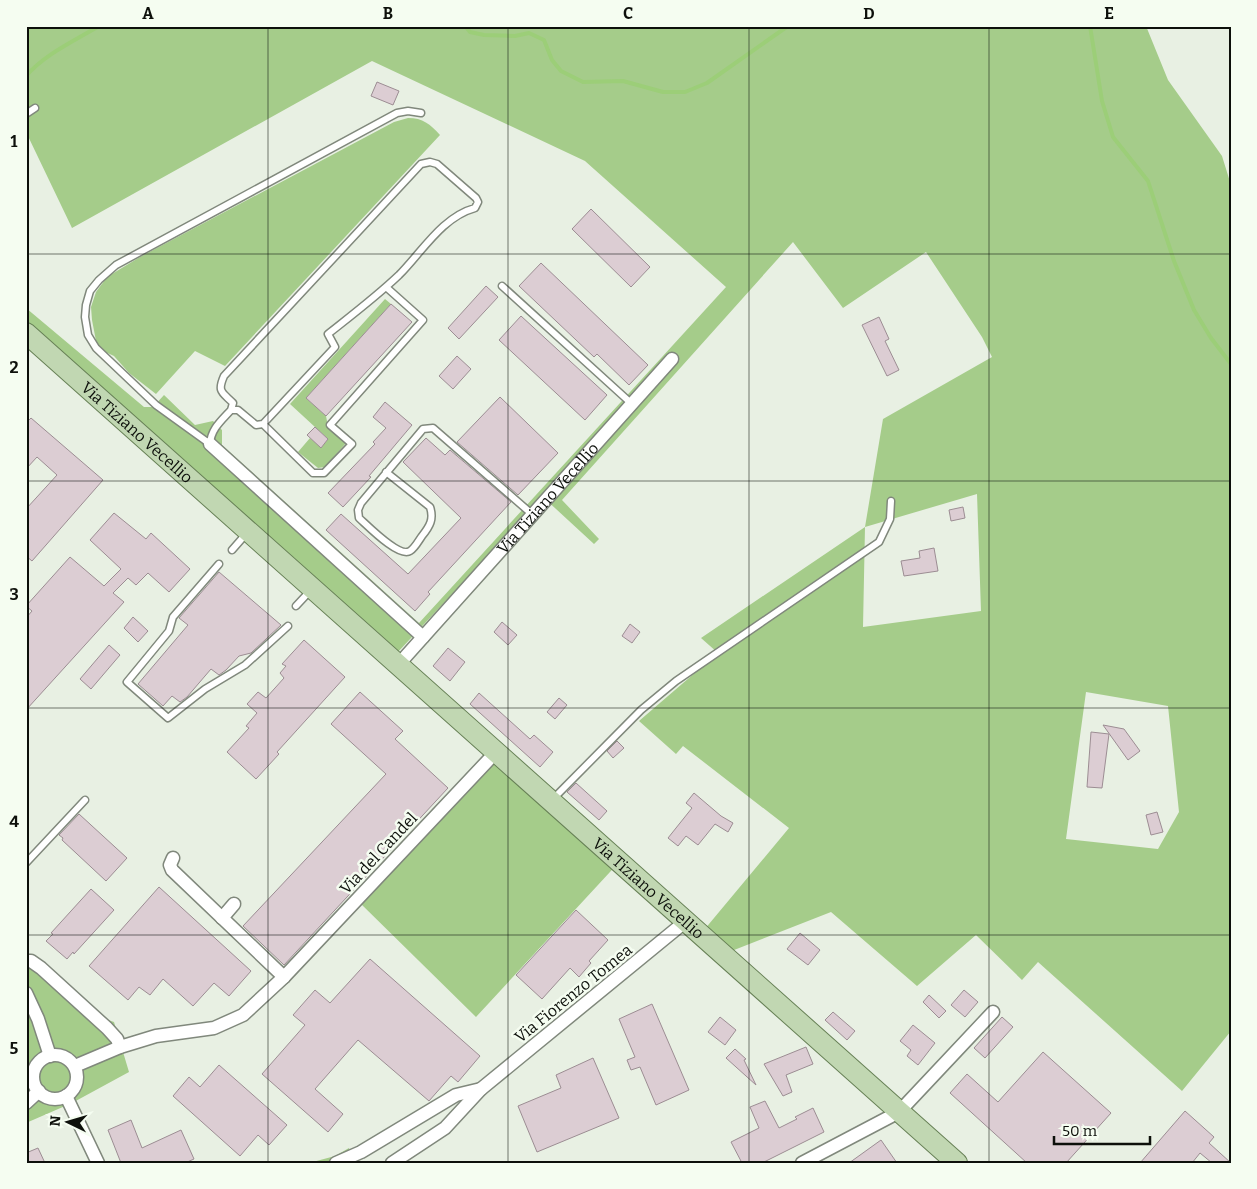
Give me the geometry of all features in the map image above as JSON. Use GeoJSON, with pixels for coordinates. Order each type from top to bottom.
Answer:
{"type":"FeatureCollection","features":[{"type":"Feature","properties":{"kind":"main road","name":"Via Tiziano Vecellio"},"geometry":{"type":"LineString","coordinates":[[26,333],[956,1163]]}},
{"type":"Feature","properties":{"kind":"street","name":"Via Tiziano Vecellio"},"geometry":{"type":"LineString","coordinates":[[398,664],[672,359]]}},
{"type":"Feature","properties":{"kind":"street"},"geometry":{"type":"LineString","coordinates":[[210,444],[423,637]]}},
{"type":"Feature","properties":{"kind":"street","name":"Via del Candel"},"geometry":{"type":"LineString","coordinates":[[74,1066],[120,1047],[156,1036],[214,1028],[243,1015],[284,977],[496,752]]}},
{"type":"Feature","properties":{"kind":"street"},"geometry":{"type":"LineString","coordinates":[[173,858],[171,862],[172,870],[284,977]]}},
{"type":"Feature","properties":{"kind":"street"},"geometry":{"type":"LineString","coordinates":[[222,918],[234,904]]}},
{"type":"Feature","properties":{"kind":"street","name":"Via Fiorenzo Tomea"},"geometry":{"type":"LineString","coordinates":[[392,1163],[445,1128],[481,1089],[686,922]]}},
{"type":"Feature","properties":{"kind":"street"},"geometry":{"type":"LineString","coordinates":[[26,961],[31,961],[40,968],[107,1028],[117,1039],[120,1047]]}},
{"type":"Feature","properties":{"kind":"street"},"geometry":{"type":"LineString","coordinates":[[26,993],[38,1019],[50,1056]]}},
{"type":"Feature","properties":{"kind":"street"},"geometry":{"type":"LineString","coordinates":[[802,1163],[899,1112],[993,1012]]}},
{"type":"Feature","properties":{"kind":"street"},"geometry":{"type":"LineString","coordinates":[[50,1056],[64,1057],[74,1066],[77,1073],[75,1086],[66,1096],[54,1099],[43,1095],[35,1086],[34,1073],[39,1062],[50,1056]]}},
{"type":"Feature","properties":{"kind":"street","name":"Via Fiorenzo Tomea"},"geometry":{"type":"LineString","coordinates":[[336,1163],[361,1152],[456,1095],[481,1089]]}},
{"type":"Feature","properties":{"kind":"street"},"geometry":{"type":"LineString","coordinates":[[26,1103],[38,1091]]}},
{"type":"Feature","properties":{"kind":"street"},"geometry":{"type":"LineString","coordinates":[[66,1096],[98,1163]]}},
{"type":"Feature","properties":{"kind":"lane"},"geometry":{"type":"LineString","coordinates":[[26,114],[35,108]]}},
{"type":"Feature","properties":{"kind":"lane"},"geometry":{"type":"LineString","coordinates":[[231,410],[238,410],[256,425],[263,424],[335,346],[328,334],[386,287],[446,225],[465,210],[475,208],[478,202],[476,198],[436,164],[430,162],[421,164],[224,376],[220,385],[221,391],[233,403],[231,410],[212,433],[210,444],[156,405],[96,348],[88,335],[85,317],[90,291],[116,265],[397,113],[421,113]]}},
{"type":"Feature","properties":{"kind":"lane"},"geometry":{"type":"LineString","coordinates":[[502,286],[632,404]]}},
{"type":"Feature","properties":{"kind":"lane"},"geometry":{"type":"LineString","coordinates":[[263,424],[313,473],[324,473],[352,444],[330,425],[424,320],[386,287]]}},
{"type":"Feature","properties":{"kind":"lane"},"geometry":{"type":"LineString","coordinates":[[386,472],[430,507],[432,515],[430,526],[410,551],[403,553],[395,549],[359,518],[358,510],[361,503],[386,472],[423,429],[433,428],[533,515]]}},
{"type":"Feature","properties":{"kind":"lane"},"geometry":{"type":"LineString","coordinates":[[551,801],[641,710],[676,681],[879,542],[890,519],[891,501]]}},
{"type":"Feature","properties":{"kind":"lane"},"geometry":{"type":"LineString","coordinates":[[232,550],[248,531]]}},
{"type":"Feature","properties":{"kind":"lane"},"geometry":{"type":"LineString","coordinates":[[220,564],[173,617],[170,632],[127,682],[168,718],[205,689],[246,666],[288,626]]}},
{"type":"Feature","properties":{"kind":"lane"},"geometry":{"type":"LineString","coordinates":[[296,606],[312,588]]}},
{"type":"Feature","properties":{"kind":"lane"},"geometry":{"type":"LineString","coordinates":[[26,864],[85,800]]}},
{"type":"Feature","properties":{"kind":"green space"},"geometry":{"type":"Polygon","coordinates":[[[26,26],[1146,26],[1168,80],[1222,156],[1231,185],[1231,1031],[1182,1091],[1038,962],[1022,980],[976,935],[917,986],[831,912],[729,952],[704,930],[789,828],[683,746],[676,754],[639,721],[718,653],[701,638],[865,527],[883,419],[992,357],[982,337],[926,252],[843,308],[793,242],[562,500],[599,539],[594,544],[543,497],[397,653],[26,346],[26,308],[144,407],[153,407],[164,395],[195,425],[213,421],[222,430],[222,445],[419,623],[726,287],[585,161],[372,61],[72,228],[26,132],[26,26]],[[977,494],[865,527],[863,627],[981,611],[977,494]],[[1086,692],[1066,839],[1158,849],[1179,812],[1168,706],[1086,692]]]}},
{"type":"Feature","properties":{"kind":"green space"},"geometry":{"type":"Polygon","coordinates":[[[408,118],[426,122],[440,135],[225,366],[195,351],[156,394],[129,373],[114,356],[101,350],[96,341],[91,307],[96,292],[107,277],[140,257],[394,122],[408,118]]]}},
{"type":"Feature","properties":{"kind":"green space"},"geometry":{"type":"Polygon","coordinates":[[[385,299],[391,304],[306,398],[326,416],[328,426],[346,443],[325,467],[318,468],[298,452],[310,438],[321,447],[328,439],[290,404],[385,299]]]}},
{"type":"Feature","properties":{"kind":"green space"},"geometry":{"type":"Polygon","coordinates":[[[501,748],[622,859],[476,1017],[360,903],[501,748]]]}},
{"type":"Feature","properties":{"kind":"green space"},"geometry":{"type":"Polygon","coordinates":[[[26,951],[100,1017],[114,1022],[129,1072],[72,1103],[26,1123],[26,996],[30,992],[26,984],[26,951]]]}},
{"type":"Feature","properties":{"kind":"green space"},"geometry":{"type":"Polygon","coordinates":[[[349,1148],[354,1163],[309,1163],[335,1156],[349,1148]]]}},
{"type":"Feature","properties":{"kind":"building"},"geometry":{"type":"Polygon","coordinates":[[[377,82],[399,91],[393,105],[371,96],[377,82]]]}},
{"type":"Feature","properties":{"kind":"building"},"geometry":{"type":"Polygon","coordinates":[[[591,209],[650,267],[631,287],[572,229],[591,209]]]}},
{"type":"Feature","properties":{"kind":"building"},"geometry":{"type":"Polygon","coordinates":[[[541,263],[648,365],[629,385],[597,354],[594,357],[519,286],[541,263]]]}},
{"type":"Feature","properties":{"kind":"building"},"geometry":{"type":"Polygon","coordinates":[[[486,286],[498,297],[459,339],[448,328],[486,286]]]}},
{"type":"Feature","properties":{"kind":"building"},"geometry":{"type":"Polygon","coordinates":[[[391,304],[412,322],[326,416],[306,398],[391,304]]]}},
{"type":"Feature","properties":{"kind":"building"},"geometry":{"type":"Polygon","coordinates":[[[521,316],[607,395],[585,420],[499,340],[521,316]]]}},
{"type":"Feature","properties":{"kind":"building"},"geometry":{"type":"Polygon","coordinates":[[[879,317],[889,339],[885,341],[899,370],[887,376],[862,325],[879,317]]]}},
{"type":"Feature","properties":{"kind":"building"},"geometry":{"type":"Polygon","coordinates":[[[457,356],[471,369],[453,389],[439,376],[457,356]]]}},
{"type":"Feature","properties":{"kind":"building"},"geometry":{"type":"Polygon","coordinates":[[[500,397],[558,453],[518,495],[457,442],[500,397]]]}},
{"type":"Feature","properties":{"kind":"building"},"geometry":{"type":"Polygon","coordinates":[[[385,402],[412,425],[369,476],[371,477],[343,507],[328,493],[375,444],[373,442],[386,428],[373,417],[385,402]]]}},
{"type":"Feature","properties":{"kind":"building"},"geometry":{"type":"Polygon","coordinates":[[[31,418],[103,480],[32,561],[26,556],[26,509],[57,475],[37,457],[26,469],[26,423],[31,418]]]}},
{"type":"Feature","properties":{"kind":"building"},"geometry":{"type":"Polygon","coordinates":[[[315,427],[328,439],[321,448],[307,435],[315,427]]]}},
{"type":"Feature","properties":{"kind":"building"},"geometry":{"type":"Polygon","coordinates":[[[426,438],[445,455],[450,450],[511,502],[428,592],[430,594],[415,611],[326,530],[341,514],[408,574],[461,518],[403,462],[426,438]]]}},
{"type":"Feature","properties":{"kind":"building"},"geometry":{"type":"Polygon","coordinates":[[[963,507],[965,518],[951,521],[949,510],[963,507]]]}},
{"type":"Feature","properties":{"kind":"building"},"geometry":{"type":"Polygon","coordinates":[[[114,513],[146,539],[151,533],[190,569],[169,592],[148,573],[136,585],[128,578],[113,593],[124,602],[26,710],[26,618],[32,611],[26,606],[70,557],[104,586],[121,569],[90,540],[114,513]]]}},
{"type":"Feature","properties":{"kind":"building"},"geometry":{"type":"Polygon","coordinates":[[[934,548],[938,571],[904,576],[901,561],[920,558],[919,551],[934,548]]]}},
{"type":"Feature","properties":{"kind":"building"},"geometry":{"type":"Polygon","coordinates":[[[219,572],[281,625],[251,653],[239,656],[219,675],[211,669],[187,697],[180,702],[172,696],[163,706],[138,684],[188,625],[179,618],[219,572]]]}},
{"type":"Feature","properties":{"kind":"building"},"geometry":{"type":"Polygon","coordinates":[[[133,617],[148,631],[138,642],[124,628],[133,617]]]}},
{"type":"Feature","properties":{"kind":"building"},"geometry":{"type":"Polygon","coordinates":[[[502,622],[517,635],[508,645],[494,632],[502,622]]]}},
{"type":"Feature","properties":{"kind":"building"},"geometry":{"type":"Polygon","coordinates":[[[630,624],[640,632],[632,643],[622,636],[630,624]]]}},
{"type":"Feature","properties":{"kind":"building"},"geometry":{"type":"Polygon","coordinates":[[[304,640],[345,677],[277,752],[279,754],[256,779],[227,752],[249,728],[246,726],[257,713],[247,704],[258,692],[266,698],[284,678],[280,673],[286,666],[282,664],[304,640]]]}},
{"type":"Feature","properties":{"kind":"building"},"geometry":{"type":"Polygon","coordinates":[[[109,645],[120,655],[91,689],[80,679],[109,645]]]}},
{"type":"Feature","properties":{"kind":"building"},"geometry":{"type":"Polygon","coordinates":[[[448,648],[465,662],[450,681],[433,666],[448,648]]]}},
{"type":"Feature","properties":{"kind":"building"},"geometry":{"type":"Polygon","coordinates":[[[360,692],[403,731],[395,739],[448,788],[284,965],[243,926],[386,774],[331,724],[360,692]]]}},
{"type":"Feature","properties":{"kind":"building"},"geometry":{"type":"Polygon","coordinates":[[[479,693],[530,739],[534,735],[553,752],[540,767],[470,704],[479,693]]]}},
{"type":"Feature","properties":{"kind":"building"},"geometry":{"type":"Polygon","coordinates":[[[559,698],[567,705],[555,719],[547,712],[559,698]]]}},
{"type":"Feature","properties":{"kind":"building"},"geometry":{"type":"Polygon","coordinates":[[[1103,725],[1124,729],[1140,751],[1128,760],[1103,725]]]}},
{"type":"Feature","properties":{"kind":"building"},"geometry":{"type":"Polygon","coordinates":[[[1091,732],[1109,734],[1102,788],[1087,787],[1091,732]]]}},
{"type":"Feature","properties":{"kind":"building"},"geometry":{"type":"Polygon","coordinates":[[[617,741],[624,748],[613,758],[607,751],[617,741]]]}},
{"type":"Feature","properties":{"kind":"building"},"geometry":{"type":"Polygon","coordinates":[[[576,783],[607,811],[599,820],[567,792],[576,783]]]}},
{"type":"Feature","properties":{"kind":"building"},"geometry":{"type":"Polygon","coordinates":[[[694,793],[721,816],[733,823],[728,832],[715,824],[698,845],[686,836],[678,846],[668,838],[692,808],[686,803],[694,793]]]}},
{"type":"Feature","properties":{"kind":"building"},"geometry":{"type":"Polygon","coordinates":[[[1157,812],[1163,832],[1151,835],[1146,815],[1157,812]]]}},
{"type":"Feature","properties":{"kind":"building"},"geometry":{"type":"Polygon","coordinates":[[[79,814],[127,858],[106,881],[59,835],[79,814]]]}},
{"type":"Feature","properties":{"kind":"building"},"geometry":{"type":"Polygon","coordinates":[[[159,887],[251,971],[229,996],[214,983],[193,1006],[163,979],[150,995],[139,987],[128,1000],[89,966],[159,887]]]}},
{"type":"Feature","properties":{"kind":"building"},"geometry":{"type":"Polygon","coordinates":[[[91,889],[114,910],[74,954],[73,952],[67,959],[46,941],[91,889]]]}},
{"type":"Feature","properties":{"kind":"building"},"geometry":{"type":"Polygon","coordinates":[[[576,910],[608,940],[589,961],[591,963],[579,977],[570,968],[542,999],[516,975],[576,910]]]}},
{"type":"Feature","properties":{"kind":"building"},"geometry":{"type":"Polygon","coordinates":[[[800,933],[820,950],[808,965],[787,949],[800,933]]]}},
{"type":"Feature","properties":{"kind":"building"},"geometry":{"type":"Polygon","coordinates":[[[370,959],[480,1056],[458,1082],[451,1076],[429,1101],[358,1040],[315,1089],[343,1114],[328,1132],[262,1074],[305,1025],[293,1015],[315,990],[330,1003],[370,959]]]}},
{"type":"Feature","properties":{"kind":"building"},"geometry":{"type":"Polygon","coordinates":[[[964,990],[978,1002],[965,1017],[951,1005],[964,990]]]}},
{"type":"Feature","properties":{"kind":"building"},"geometry":{"type":"Polygon","coordinates":[[[929,995],[946,1011],[939,1018],[923,1002],[929,995]]]}},
{"type":"Feature","properties":{"kind":"building"},"geometry":{"type":"Polygon","coordinates":[[[652,1004],[689,1090],[656,1105],[640,1067],[631,1070],[627,1060],[635,1057],[619,1019],[652,1004]]]}},
{"type":"Feature","properties":{"kind":"building"},"geometry":{"type":"Polygon","coordinates":[[[833,1012],[855,1031],[847,1040],[825,1020],[833,1012]]]}},
{"type":"Feature","properties":{"kind":"building"},"geometry":{"type":"Polygon","coordinates":[[[720,1017],[736,1030],[725,1045],[708,1032],[720,1017]]]}},
{"type":"Feature","properties":{"kind":"building"},"geometry":{"type":"Polygon","coordinates":[[[1002,1017],[1013,1027],[985,1058],[974,1048],[1002,1017]]]}},
{"type":"Feature","properties":{"kind":"building"},"geometry":{"type":"Polygon","coordinates":[[[913,1025],[935,1043],[918,1065],[907,1056],[911,1050],[900,1041],[913,1025]]]}},
{"type":"Feature","properties":{"kind":"building"},"geometry":{"type":"Polygon","coordinates":[[[806,1047],[813,1064],[786,1075],[792,1092],[783,1096],[764,1064],[806,1047]]]}},
{"type":"Feature","properties":{"kind":"building"},"geometry":{"type":"Polygon","coordinates":[[[735,1049],[746,1059],[744,1060],[756,1085],[726,1058],[735,1049]]]}},
{"type":"Feature","properties":{"kind":"building"},"geometry":{"type":"Polygon","coordinates":[[[1043,1052],[1111,1113],[1066,1163],[1027,1163],[950,1093],[967,1074],[998,1102],[1043,1052]]]}},
{"type":"Feature","properties":{"kind":"building"},"geometry":{"type":"Polygon","coordinates":[[[593,1058],[619,1118],[537,1152],[518,1106],[561,1088],[556,1075],[593,1058]]]}},
{"type":"Feature","properties":{"kind":"building"},"geometry":{"type":"Polygon","coordinates":[[[219,1065],[287,1125],[269,1145],[258,1135],[240,1156],[173,1096],[189,1077],[200,1087],[219,1065]]]}},
{"type":"Feature","properties":{"kind":"building"},"geometry":{"type":"Polygon","coordinates":[[[765,1101],[779,1128],[813,1108],[824,1132],[762,1163],[742,1163],[731,1142],[759,1128],[750,1107],[765,1101]]]}},
{"type":"Feature","properties":{"kind":"building"},"geometry":{"type":"Polygon","coordinates":[[[1185,1111],[1214,1137],[1209,1143],[1231,1163],[1212,1163],[1200,1153],[1192,1163],[1140,1163],[1185,1111]]]}},
{"type":"Feature","properties":{"kind":"building"},"geometry":{"type":"Polygon","coordinates":[[[131,1120],[142,1148],[181,1130],[194,1159],[185,1163],[121,1163],[108,1130],[131,1120]]]}},
{"type":"Feature","properties":{"kind":"building"},"geometry":{"type":"Polygon","coordinates":[[[881,1140],[897,1163],[849,1163],[881,1140]]]}},
{"type":"Feature","properties":{"kind":"building"},"geometry":{"type":"Polygon","coordinates":[[[38,1148],[45,1163],[26,1163],[26,1153],[38,1148]]]}},
{"type":"Feature","properties":{"kind":"waterway"},"geometry":{"type":"LineString","coordinates":[[26,76],[51,54],[99,26]]}},
{"type":"Feature","properties":{"kind":"waterway"},"geometry":{"type":"LineString","coordinates":[[465,26],[470,32],[484,35],[515,36],[529,33],[544,40],[552,60],[561,71],[583,82],[623,81],[663,92],[685,92],[707,83],[788,26]]}},
{"type":"Feature","properties":{"kind":"waterway"},"geometry":{"type":"LineString","coordinates":[[1090,26],[1102,101],[1113,137],[1148,181],[1174,261],[1194,310],[1211,338],[1231,364]]}}]}
